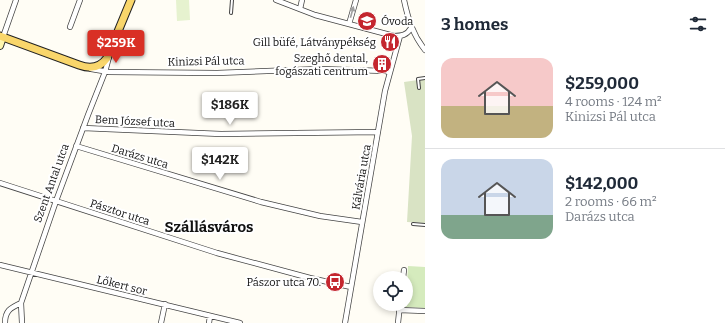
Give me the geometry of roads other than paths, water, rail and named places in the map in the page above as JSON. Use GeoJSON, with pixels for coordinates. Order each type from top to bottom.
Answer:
{"type":"FeatureCollection","features":[{"type":"Feature","properties":{"kind":"main road","name":"Szent Antal utca"},"geometry":{"type":"LineString","coordinates":[[87,68],[102,64],[107,58],[131,0]]}},
{"type":"Feature","properties":{"kind":"main road"},"geometry":{"type":"LineString","coordinates":[[0,46],[2,37]]}},
{"type":"Feature","properties":{"kind":"main road","name":"Kinizsi Pál utca"},"geometry":{"type":"LineString","coordinates":[[2,37],[87,68]]}},
{"type":"Feature","properties":{"kind":"street"},"geometry":{"type":"LineString","coordinates":[[2,37],[16,0]]}},
{"type":"Feature","properties":{"kind":"street"},"geometry":{"type":"LineString","coordinates":[[70,27],[80,0]]}},
{"type":"Feature","properties":{"kind":"street"},"geometry":{"type":"LineString","coordinates":[[276,0],[349,24],[400,36],[408,32],[411,28]]}},
{"type":"Feature","properties":{"kind":"street"},"geometry":{"type":"LineString","coordinates":[[300,9],[302,0]]}},
{"type":"Feature","properties":{"kind":"street"},"geometry":{"type":"LineString","coordinates":[[349,24],[356,0]]}},
{"type":"Feature","properties":{"kind":"street"},"geometry":{"type":"LineString","coordinates":[[404,0],[411,28],[425,50]]}},
{"type":"Feature","properties":{"kind":"street","name":"Kálvária utca"},"geometry":{"type":"LineString","coordinates":[[345,323],[385,91],[400,36]]}},
{"type":"Feature","properties":{"kind":"street","name":"Szent Antal utca"},"geometry":{"type":"LineString","coordinates":[[22,323],[21,303],[76,146],[105,72],[110,51]]}},
{"type":"Feature","properties":{"kind":"street","name":"Kinizsi Pál utca"},"geometry":{"type":"LineString","coordinates":[[87,68],[105,72],[217,73],[319,69],[386,71],[390,73]]}},
{"type":"Feature","properties":{"kind":"street","name":"Bem József utca"},"geometry":{"type":"LineString","coordinates":[[83,128],[221,134],[378,132]]}},
{"type":"Feature","properties":{"kind":"street","name":"Darázs utca"},"geometry":{"type":"LineString","coordinates":[[76,146],[261,202],[320,216],[362,222]]}},
{"type":"Feature","properties":{"kind":"street","name":"Pásztor utca"},"geometry":{"type":"LineString","coordinates":[[0,183],[217,253],[350,287]]}},
{"type":"Feature","properties":{"kind":"street","name":"Lőkert sor"},"geometry":{"type":"LineString","coordinates":[[0,264],[240,323]]}},
{"type":"Feature","properties":{"kind":"street"},"geometry":{"type":"LineString","coordinates":[[5,323],[2,315],[21,303]]}},
{"type":"Feature","properties":{"kind":"street"},"geometry":{"type":"LineString","coordinates":[[161,323],[166,304]]}},
{"type":"Feature","properties":{"kind":"street"},"geometry":{"type":"LineString","coordinates":[[398,323],[399,311]]}},
{"type":"Feature","properties":{"kind":"street"},"geometry":{"type":"LineString","coordinates":[[413,311],[425,311]]}},
{"type":"Feature","properties":{"kind":"street"},"geometry":{"type":"LineString","coordinates":[[209,323],[210,316]]}},
{"type":"Feature","properties":{"kind":"lane"},"geometry":{"type":"LineString","coordinates":[[231,13],[232,0]]}},
{"type":"Feature","properties":{"kind":"lane"},"geometry":{"type":"LineString","coordinates":[[419,88],[418,79],[425,78]]}},
{"type":"Feature","properties":{"kind":"lane"},"geometry":{"type":"LineString","coordinates":[[413,224],[425,225]]}},
{"type":"Feature","properties":{"kind":"place","name":"Óvoda"},"geometry":{"type":"Point","coordinates":[367,21]}},
{"type":"Feature","properties":{"kind":"place","name":"Gill büfé, Látványpékség"},"geometry":{"type":"Point","coordinates":[390,42]}},
{"type":"Feature","properties":{"kind":"place","name":"Szeghő dental, fogászati centrum"},"geometry":{"type":"Point","coordinates":[382,64]}},
{"type":"Feature","properties":{"kind":"place","name":"Pászor utca 70."},"geometry":{"type":"Point","coordinates":[335,282]}},
{"type":"Feature","properties":{"kind":"district","name":"Szállásváros"},"geometry":{"type":"Point","coordinates":[209,227]}}]}
